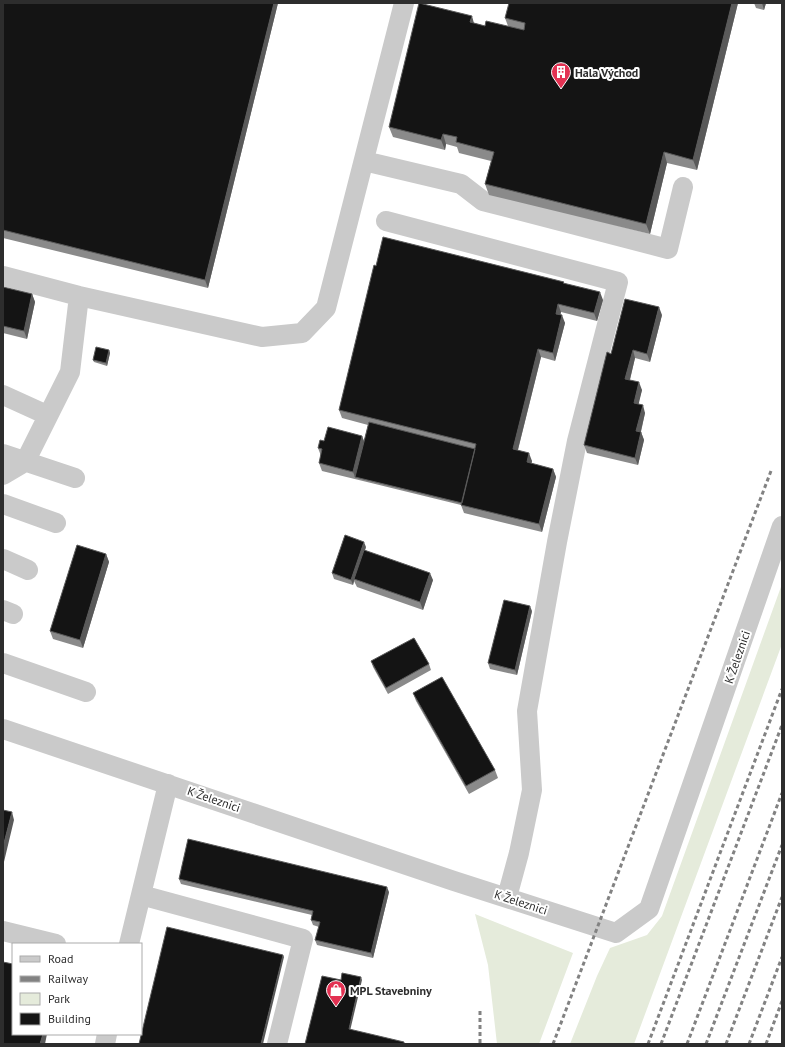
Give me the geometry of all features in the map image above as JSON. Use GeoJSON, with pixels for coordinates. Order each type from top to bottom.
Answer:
{"type":"FeatureCollection","features":[{"type":"Feature","properties":{"kind":"street"},"geometry":{"type":"LineString","coordinates":[[3,276],[79,296],[262,337],[302,333],[326,308],[404,3]]}},
{"type":"Feature","properties":{"kind":"street"},"geometry":{"type":"LineString","coordinates":[[364,161],[461,184],[484,201],[668,249],[683,187]]}},
{"type":"Feature","properties":{"kind":"street"},"geometry":{"type":"LineString","coordinates":[[386,221],[618,282],[577,441],[527,711],[532,790],[519,853],[507,897]]}},
{"type":"Feature","properties":{"kind":"street"},"geometry":{"type":"LineString","coordinates":[[3,475],[25,462],[47,415],[70,372],[79,296]]}},
{"type":"Feature","properties":{"kind":"street"},"geometry":{"type":"LineString","coordinates":[[3,395],[47,415]]}},
{"type":"Feature","properties":{"kind":"street"},"geometry":{"type":"LineString","coordinates":[[3,454],[75,478]]}},
{"type":"Feature","properties":{"kind":"street"},"geometry":{"type":"LineString","coordinates":[[3,504],[56,523]]}},
{"type":"Feature","properties":{"kind":"street","name":"K Železnici"},"geometry":{"type":"LineString","coordinates":[[3,729],[616,933],[649,909],[782,526]]}},
{"type":"Feature","properties":{"kind":"street"},"geometry":{"type":"LineString","coordinates":[[3,559],[28,570]]}},
{"type":"Feature","properties":{"kind":"street"},"geometry":{"type":"LineString","coordinates":[[3,663],[86,692]]}},
{"type":"Feature","properties":{"kind":"street"},"geometry":{"type":"LineString","coordinates":[[129,943],[168,784]]}},
{"type":"Feature","properties":{"kind":"street"},"geometry":{"type":"LineString","coordinates":[[141,895],[303,939],[277,1044]]}},
{"type":"Feature","properties":{"kind":"street"},"geometry":{"type":"LineString","coordinates":[[3,931],[52,943]]}},
{"type":"Feature","properties":{"kind":"green space"},"geometry":{"type":"Polygon","coordinates":[[[782,584],[782,644],[634,1044],[570,1044],[597,976],[610,948],[647,935],[662,916],[782,584]]]}},
{"type":"Feature","properties":{"kind":"green space"},"geometry":{"type":"Polygon","coordinates":[[[475,914],[573,953],[539,1044],[497,1044],[488,965],[475,914]]]}},
{"type":"Feature","properties":{"kind":"building"},"geometry":{"type":"Polygon","coordinates":[[[3,3],[274,3],[205,280],[3,230],[3,3]]]}},
{"type":"Feature","properties":{"kind":"building","name":"Hala Východ"},"geometry":{"type":"Polygon","coordinates":[[[419,3],[472,16],[470,22],[485,26],[486,21],[524,30],[525,23],[505,18],[509,3],[732,3],[693,160],[664,152],[646,224],[485,184],[494,152],[456,142],[457,137],[443,134],[441,140],[389,127],[419,3]]]}},
{"type":"Feature","properties":{"kind":"building"},"geometry":{"type":"Polygon","coordinates":[[[383,237],[600,292],[594,313],[558,304],[556,314],[562,315],[553,353],[538,349],[513,449],[529,453],[527,462],[553,469],[539,524],[461,505],[476,444],[339,410],[374,265],[376,266],[383,237]]]}},
{"type":"Feature","properties":{"kind":"building"},"geometry":{"type":"Polygon","coordinates":[[[3,287],[32,294],[24,331],[3,326],[3,287]]]}},
{"type":"Feature","properties":{"kind":"building"},"geometry":{"type":"Polygon","coordinates":[[[625,299],[659,307],[647,354],[633,350],[625,379],[639,382],[634,403],[643,405],[636,431],[641,432],[635,458],[584,445],[607,352],[611,354],[625,299]]]}},
{"type":"Feature","properties":{"kind":"building"},"geometry":{"type":"Polygon","coordinates":[[[96,347],[109,350],[106,363],[93,360],[96,347]]]}},
{"type":"Feature","properties":{"kind":"building"},"geometry":{"type":"Polygon","coordinates":[[[369,422],[475,449],[462,503],[355,477],[369,422]]]}},
{"type":"Feature","properties":{"kind":"building"},"geometry":{"type":"Polygon","coordinates":[[[328,427],[362,436],[353,472],[319,463],[322,449],[318,448],[320,440],[324,441],[328,427]]]}},
{"type":"Feature","properties":{"kind":"building"},"geometry":{"type":"Polygon","coordinates":[[[345,535],[364,542],[351,580],[332,573],[345,535]]]}},
{"type":"Feature","properties":{"kind":"building"},"geometry":{"type":"Polygon","coordinates":[[[77,545],[106,554],[80,640],[50,631],[77,545]]]}},
{"type":"Feature","properties":{"kind":"building"},"geometry":{"type":"Polygon","coordinates":[[[364,550],[430,573],[420,602],[354,579],[364,550]]]}},
{"type":"Feature","properties":{"kind":"building"},"geometry":{"type":"Polygon","coordinates":[[[504,600],[530,606],[515,670],[488,663],[504,600]]]}},
{"type":"Feature","properties":{"kind":"building"},"geometry":{"type":"Polygon","coordinates":[[[414,638],[429,664],[386,688],[371,661],[414,638]]]}},
{"type":"Feature","properties":{"kind":"building"},"geometry":{"type":"Polygon","coordinates":[[[442,677],[495,770],[466,786],[413,693],[442,677]]]}},
{"type":"Feature","properties":{"kind":"building"},"geometry":{"type":"Polygon","coordinates":[[[3,810],[12,812],[3,847],[3,810]]]}},
{"type":"Feature","properties":{"kind":"building"},"geometry":{"type":"Polygon","coordinates":[[[188,839],[387,887],[371,953],[315,940],[320,922],[311,920],[313,911],[179,879],[188,839]]]}},
{"type":"Feature","properties":{"kind":"building"},"geometry":{"type":"Polygon","coordinates":[[[167,927],[283,955],[261,1044],[139,1044],[167,927]]]}},
{"type":"Feature","properties":{"kind":"building"},"geometry":{"type":"Polygon","coordinates":[[[3,962],[12,964],[12,1035],[43,1035],[40,1044],[3,1044],[3,962]]]}},
{"type":"Feature","properties":{"kind":"building","name":"MPL Stavebniny"},"geometry":{"type":"Polygon","coordinates":[[[342,973],[361,977],[349,1029],[404,1042],[404,1044],[305,1044],[322,976],[341,980],[342,973]]]}},
{"type":"Feature","properties":{"kind":"railway"},"geometry":{"type":"LineString","coordinates":[[553,1044],[771,471]]}},
{"type":"Feature","properties":{"kind":"railway"},"geometry":{"type":"LineString","coordinates":[[648,1044],[782,689]]}},
{"type":"Feature","properties":{"kind":"railway"},"geometry":{"type":"LineString","coordinates":[[661,1044],[782,725]]}},
{"type":"Feature","properties":{"kind":"railway"},"geometry":{"type":"LineString","coordinates":[[687,1044],[782,793]]}},
{"type":"Feature","properties":{"kind":"railway"},"geometry":{"type":"LineString","coordinates":[[706,1044],[782,845]]}},
{"type":"Feature","properties":{"kind":"railway"},"geometry":{"type":"LineString","coordinates":[[726,1044],[782,897]]}},
{"type":"Feature","properties":{"kind":"railway"},"geometry":{"type":"LineString","coordinates":[[749,1044],[782,957]]}},
{"type":"Feature","properties":{"kind":"railway"},"geometry":{"type":"LineString","coordinates":[[766,1044],[782,1001]]}},
{"type":"Feature","properties":{"kind":"railway"},"geometry":{"type":"LineString","coordinates":[[480,1011],[480,1044]]}},
{"type":"Feature","properties":{"kind":"place","name":"Hala Východ"},"geometry":{"type":"Point","coordinates":[561,89]}},
{"type":"Feature","properties":{"kind":"place","name":"MPL Stavebniny"},"geometry":{"type":"Point","coordinates":[336,1007]}}]}
